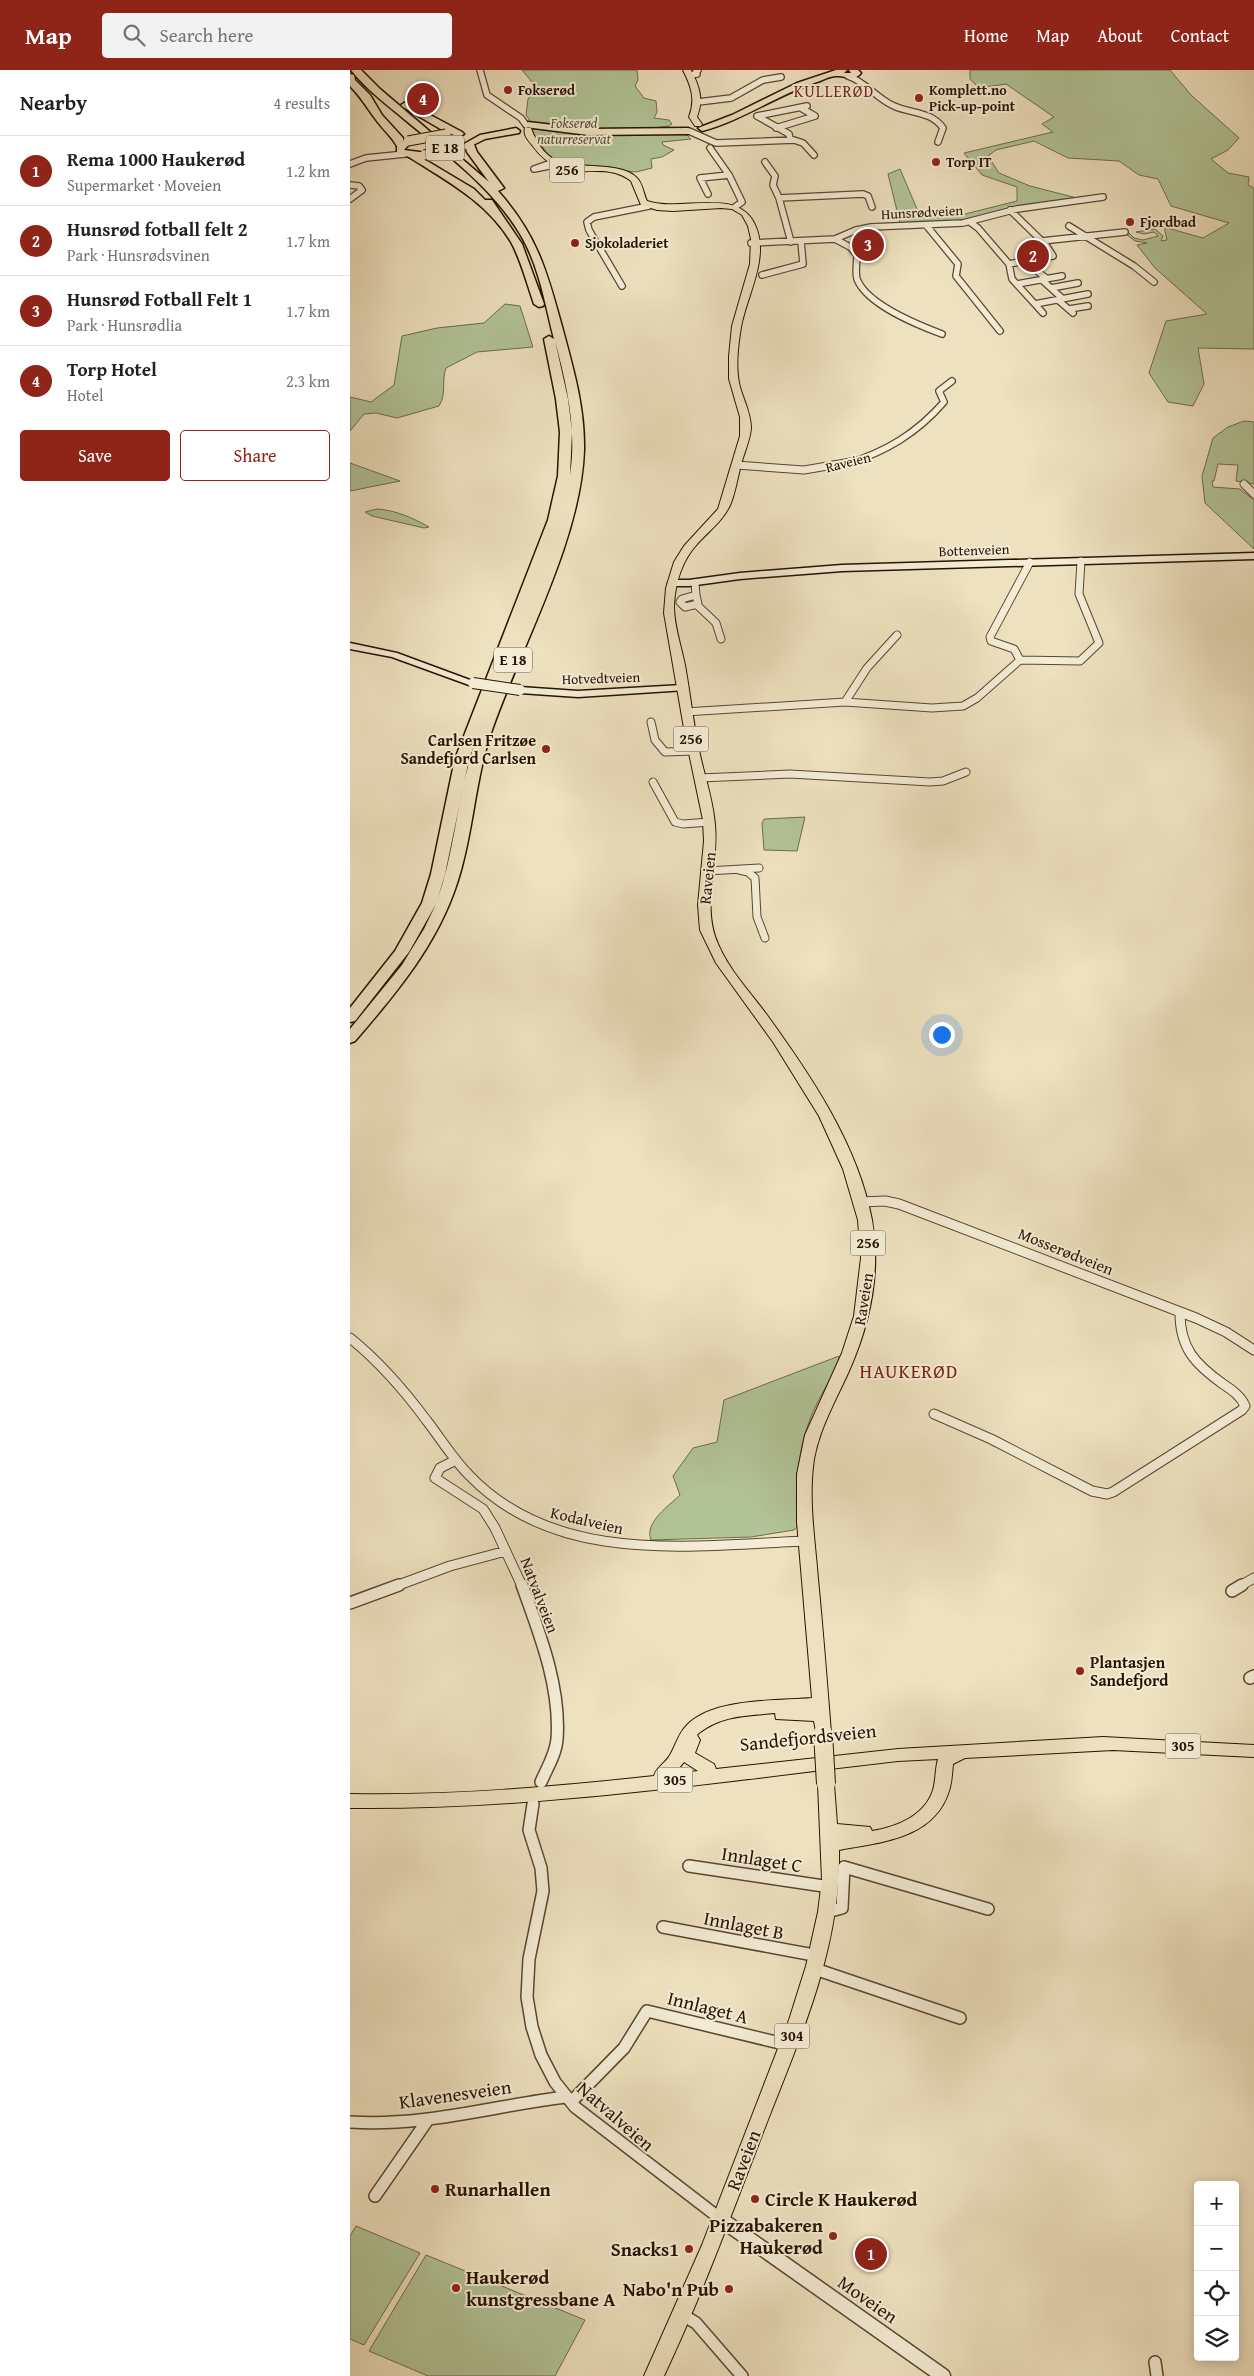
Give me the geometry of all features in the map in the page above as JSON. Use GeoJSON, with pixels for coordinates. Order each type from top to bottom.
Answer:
{"type":"FeatureCollection","features":[{"type":"Feature","properties":{"kind":"highway","name":"E 18"},"geometry":{"type":"LineString","coordinates":[[350,1018],[402,952],[429,903],[438,874],[462,759],[546,543],[561,490],[566,432],[557,373],[539,303],[528,269],[517,244],[499,216],[463,176],[354,73]]}},
{"type":"Feature","properties":{"kind":"highway","name":"E 18"},"geometry":{"type":"LineString","coordinates":[[350,1038],[413,960],[428,937],[443,904],[453,875],[476,760],[556,551],[574,490],[578,449],[574,398],[545,282],[525,234],[508,209],[488,187],[354,73]]}},
{"type":"Feature","properties":{"kind":"highway"},"geometry":{"type":"LineString","coordinates":[[405,149],[398,138],[378,116],[367,97],[350,81],[354,73],[447,129],[461,134]]}},
{"type":"Feature","properties":{"kind":"highway","name":"E 18"},"geometry":{"type":"LineString","coordinates":[[405,149],[446,134],[486,133],[521,127],[567,128],[588,132],[643,132],[700,126],[728,120],[800,85],[850,73]]}},
{"type":"Feature","properties":{"kind":"highway","name":"E 18"},"geometry":{"type":"LineString","coordinates":[[405,149],[424,155],[468,145],[483,137],[521,127]]}},
{"type":"Feature","properties":{"kind":"highway","name":"E 18"},"geometry":{"type":"LineString","coordinates":[[461,134],[471,138],[468,145]]}},
{"type":"Feature","properties":{"kind":"highway"},"geometry":{"type":"LineString","coordinates":[[468,145],[527,230],[525,234]]}},
{"type":"Feature","properties":{"kind":"highway","name":"E 18"},"geometry":{"type":"LineString","coordinates":[[405,149],[470,191],[492,212],[499,216]]}},
{"type":"Feature","properties":{"kind":"main road"},"geometry":{"type":"LineString","coordinates":[[689,73],[696,89],[698,104],[693,117],[700,126]]}},
{"type":"Feature","properties":{"kind":"main road"},"geometry":{"type":"LineString","coordinates":[[686,128],[698,104]]}},
{"type":"Feature","properties":{"kind":"main road","name":"256"},"geometry":{"type":"LineString","coordinates":[[521,127],[537,159],[571,171],[616,173],[633,178],[639,185],[642,200],[649,206]]}},
{"type":"Feature","properties":{"kind":"main road"},"geometry":{"type":"LineString","coordinates":[[649,206],[671,210],[712,205],[735,207]]}},
{"type":"Feature","properties":{"kind":"main road","name":"Raveien"},"geometry":{"type":"LineString","coordinates":[[654,2376],[683,2315],[722,2220],[732,2188],[788,2045],[817,1963],[827,1912],[830,1887],[830,1838],[806,1541],[805,1475],[810,1444],[820,1416],[854,1344],[866,1295],[868,1249],[866,1224],[861,1202],[842,1152],[814,1098],[767,1024],[720,960],[710,939],[703,910],[710,843],[710,822],[685,712],[669,616],[673,583],[685,551],[722,512],[746,426],[735,385],[734,351],[740,314],[752,280],[754,260],[750,221],[746,212],[735,207]]}},
{"type":"Feature","properties":{"kind":"main road","name":"Bottenveien"},"geometry":{"type":"LineString","coordinates":[[673,583],[695,583],[823,569],[1254,556]]}},
{"type":"Feature","properties":{"kind":"main road","name":"Hotvedtveien"},"geometry":{"type":"LineString","coordinates":[[350,646],[394,655],[473,684],[520,690],[578,694],[682,688]]}},
{"type":"Feature","properties":{"kind":"main road","name":"305"},"geometry":{"type":"LineString","coordinates":[[708,1769],[692,1761],[687,1755],[688,1747],[696,1733],[714,1720],[821,1709]]}},
{"type":"Feature","properties":{"kind":"main road","name":"305"},"geometry":{"type":"LineString","coordinates":[[662,1775],[676,1761],[685,1739],[693,1729],[706,1719],[729,1712],[821,1709]]}},
{"type":"Feature","properties":{"kind":"main road","name":"Sandefjordsveien"},"geometry":{"type":"LineString","coordinates":[[512,1796],[708,1769],[944,1746],[1049,1740],[1254,1751]]}},
{"type":"Feature","properties":{"kind":"main road","name":"Sandefjordsveien"},"geometry":{"type":"LineString","coordinates":[[350,1801],[424,1802],[561,1793],[898,1756],[968,1750],[1111,1744]]}},
{"type":"Feature","properties":{"kind":"main road","name":"305"},"geometry":{"type":"LineString","coordinates":[[830,1838],[894,1834],[921,1821],[934,1808],[942,1792],[946,1760],[951,1755],[968,1750]]}},
{"type":"Feature","properties":{"kind":"main road","name":"305"},"geometry":{"type":"LineString","coordinates":[[830,1838],[885,1830],[911,1821],[930,1804],[937,1781],[934,1769],[922,1759],[898,1756]]}},
{"type":"Feature","properties":{"kind":"street"},"geometry":{"type":"LineString","coordinates":[[480,70],[487,95],[521,127]]}},
{"type":"Feature","properties":{"kind":"street"},"geometry":{"type":"LineString","coordinates":[[689,73],[697,74],[696,71],[698,70]]}},
{"type":"Feature","properties":{"kind":"street"},"geometry":{"type":"LineString","coordinates":[[850,73],[892,105],[936,120],[942,128],[938,142]]}},
{"type":"Feature","properties":{"kind":"street"},"geometry":{"type":"LineString","coordinates":[[698,104],[731,98],[763,80],[781,76]]}},
{"type":"Feature","properties":{"kind":"street"},"geometry":{"type":"LineString","coordinates":[[776,128],[815,116],[804,107],[758,115],[761,120],[776,128],[789,134],[790,139]]}},
{"type":"Feature","properties":{"kind":"street"},"geometry":{"type":"LineString","coordinates":[[700,126],[707,140]]}},
{"type":"Feature","properties":{"kind":"street"},"geometry":{"type":"LineString","coordinates":[[686,128],[707,140],[722,144],[790,139],[802,143],[814,154]]}},
{"type":"Feature","properties":{"kind":"street"},"geometry":{"type":"LineString","coordinates":[[710,148],[729,176],[742,202],[735,207]]}},
{"type":"Feature","properties":{"kind":"street"},"geometry":{"type":"LineString","coordinates":[[350,164],[366,158],[405,149]]}},
{"type":"Feature","properties":{"kind":"street"},"geometry":{"type":"LineString","coordinates":[[765,162],[775,176],[773,185],[779,198],[778,201],[791,242]]}},
{"type":"Feature","properties":{"kind":"street"},"geometry":{"type":"LineString","coordinates":[[708,194],[700,178],[729,176]]}},
{"type":"Feature","properties":{"kind":"street"},"geometry":{"type":"LineString","coordinates":[[350,185],[359,186],[362,190],[350,199]]}},
{"type":"Feature","properties":{"kind":"street"},"geometry":{"type":"LineString","coordinates":[[779,198],[863,194],[868,196],[872,207]]}},
{"type":"Feature","properties":{"kind":"street","name":"Hunsrødveien"},"geometry":{"type":"LineString","coordinates":[[753,243],[835,239],[865,228],[970,222],[1010,210],[1103,197]]}},
{"type":"Feature","properties":{"kind":"street"},"geometry":{"type":"LineString","coordinates":[[622,286],[589,229],[587,222],[594,217],[649,206]]}},
{"type":"Feature","properties":{"kind":"street"},"geometry":{"type":"LineString","coordinates":[[1009,264],[1053,256],[1042,241],[1025,227],[1010,210]]}},
{"type":"Feature","properties":{"kind":"street"},"geometry":{"type":"LineString","coordinates":[[970,222],[978,228],[1009,264],[1011,277],[1043,312]]}},
{"type":"Feature","properties":{"kind":"street"},"geometry":{"type":"LineString","coordinates":[[926,225],[958,264],[956,276],[1000,331]]}},
{"type":"Feature","properties":{"kind":"street"},"geometry":{"type":"LineString","coordinates":[[1070,226],[1082,236],[1128,263],[1154,282]]}},
{"type":"Feature","properties":{"kind":"street"},"geometry":{"type":"LineString","coordinates":[[1042,241],[1125,232]]}},
{"type":"Feature","properties":{"kind":"street"},"geometry":{"type":"LineString","coordinates":[[835,239],[850,247],[857,255],[856,274],[861,284],[875,298],[906,318],[942,334]]}},
{"type":"Feature","properties":{"kind":"street"},"geometry":{"type":"LineString","coordinates":[[762,275],[803,264],[800,242]]}},
{"type":"Feature","properties":{"kind":"street"},"geometry":{"type":"LineString","coordinates":[[1026,262],[1071,311],[1088,306]]}},
{"type":"Feature","properties":{"kind":"street"},"geometry":{"type":"LineString","coordinates":[[1017,284],[1062,276]]}},
{"type":"Feature","properties":{"kind":"street"},"geometry":{"type":"LineString","coordinates":[[1051,288],[1078,283]]}},
{"type":"Feature","properties":{"kind":"street"},"geometry":{"type":"LineString","coordinates":[[1035,304],[1088,294]]}},
{"type":"Feature","properties":{"kind":"street"},"geometry":{"type":"LineString","coordinates":[[976,314],[986,313]]}},
{"type":"Feature","properties":{"kind":"street"},"geometry":{"type":"LineString","coordinates":[[906,318],[915,316]]}},
{"type":"Feature","properties":{"kind":"street","name":"Raveien"},"geometry":{"type":"LineString","coordinates":[[736,465],[803,470],[829,468],[872,457],[902,440],[934,416],[944,402],[939,392],[952,381]]}},
{"type":"Feature","properties":{"kind":"street"},"geometry":{"type":"LineString","coordinates":[[1244,484],[1254,494]]}},
{"type":"Feature","properties":{"kind":"street"},"geometry":{"type":"LineString","coordinates":[[685,712],[845,702],[932,708],[963,706],[977,698],[1020,660],[1080,661],[1099,643],[1079,594],[1082,561]]}},
{"type":"Feature","properties":{"kind":"street"},"geometry":{"type":"LineString","coordinates":[[1020,660],[1014,649],[995,644],[991,641],[990,637],[1030,562]]}},
{"type":"Feature","properties":{"kind":"street"},"geometry":{"type":"LineString","coordinates":[[695,583],[697,605]]}},
{"type":"Feature","properties":{"kind":"street"},"geometry":{"type":"LineString","coordinates":[[696,595],[682,599],[680,602],[685,607],[697,605],[707,611],[716,621],[721,639]]}},
{"type":"Feature","properties":{"kind":"street"},"geometry":{"type":"LineString","coordinates":[[845,702],[867,668],[897,635]]}},
{"type":"Feature","properties":{"kind":"street"},"geometry":{"type":"LineString","coordinates":[[651,722],[655,740],[664,752],[694,751]]}},
{"type":"Feature","properties":{"kind":"street"},"geometry":{"type":"LineString","coordinates":[[700,778],[790,774],[930,782],[942,781],[966,772]]}},
{"type":"Feature","properties":{"kind":"street"},"geometry":{"type":"LineString","coordinates":[[653,782],[675,822],[683,824],[710,822]]}},
{"type":"Feature","properties":{"kind":"street"},"geometry":{"type":"LineString","coordinates":[[707,871],[759,868]]}},
{"type":"Feature","properties":{"kind":"street"},"geometry":{"type":"LineString","coordinates":[[739,870],[748,872],[755,878],[760,931],[765,938]]}},
{"type":"Feature","properties":{"kind":"street","name":"Mosserødveien"},"geometry":{"type":"LineString","coordinates":[[861,1202],[885,1201],[898,1204],[1180,1313],[1236,1337],[1254,1350]]}},
{"type":"Feature","properties":{"kind":"street"},"geometry":{"type":"LineString","coordinates":[[934,1414],[991,1439],[1092,1491],[1107,1494],[1113,1492],[1242,1410],[1244,1406],[1240,1398],[1204,1369],[1184,1345],[1180,1335],[1180,1313]]}},
{"type":"Feature","properties":{"kind":"street","name":"Kodalveien"},"geometry":{"type":"LineString","coordinates":[[350,1338],[385,1368],[456,1460],[492,1496],[520,1514],[551,1528],[589,1539],[647,1546],[806,1541]]}},
{"type":"Feature","properties":{"kind":"street","name":"Natvalveien"},"geometry":{"type":"LineString","coordinates":[[456,1460],[442,1466],[435,1478],[440,1484],[475,1502],[490,1519],[506,1551],[541,1639],[557,1718],[557,1739],[551,1762],[541,1782]]}},
{"type":"Feature","properties":{"kind":"street"},"geometry":{"type":"LineString","coordinates":[[350,1604],[450,1566],[506,1551]]}},
{"type":"Feature","properties":{"kind":"street"},"geometry":{"type":"LineString","coordinates":[[1232,1591],[1254,1578]]}},
{"type":"Feature","properties":{"kind":"street","name":"Natvalveien"},"geometry":{"type":"LineString","coordinates":[[533,1804],[528,1819],[528,1835],[543,1874],[543,1892],[529,1958],[527,2002],[530,2027],[536,2044],[568,2099],[644,2164],[689,2194],[722,2220]]}},
{"type":"Feature","properties":{"kind":"street","name":"Innlaget C"},"geometry":{"type":"LineString","coordinates":[[688,1866],[830,1887]]}},
{"type":"Feature","properties":{"kind":"street"},"geometry":{"type":"LineString","coordinates":[[827,1912],[842,1908],[844,1867],[988,1909]]}},
{"type":"Feature","properties":{"kind":"street","name":"Innlaget B"},"geometry":{"type":"LineString","coordinates":[[663,1927],[817,1963]]}},
{"type":"Feature","properties":{"kind":"street"},"geometry":{"type":"LineString","coordinates":[[817,1963],[960,2018]]}},
{"type":"Feature","properties":{"kind":"street","name":"Innlaget A"},"geometry":{"type":"LineString","coordinates":[[568,2099],[624,2048],[647,2011],[788,2045]]}},
{"type":"Feature","properties":{"kind":"street","name":"Klavenesveien"},"geometry":{"type":"LineString","coordinates":[[350,2122],[428,2120],[542,2099],[568,2099]]}},
{"type":"Feature","properties":{"kind":"street"},"geometry":{"type":"LineString","coordinates":[[375,2196],[428,2120]]}},
{"type":"Feature","properties":{"kind":"street","name":"Moveien"},"geometry":{"type":"LineString","coordinates":[[722,2220],[938,2374]]}},
{"type":"Feature","properties":{"kind":"street"},"geometry":{"type":"LineString","coordinates":[[683,2315],[696,2323],[742,2376]]}},
{"type":"Feature","properties":{"kind":"street"},"geometry":{"type":"LineString","coordinates":[[1155,2362],[1157,2376]]}},
{"type":"Feature","properties":{"kind":"green space","name":"Fokserød naturreservat"},"geometry":{"type":"Polygon","coordinates":[[[522,70],[637,70],[638,80],[635,86],[644,98],[656,101],[657,112],[654,118],[669,120],[672,124],[644,129],[687,135],[691,139],[662,142],[663,145],[674,150],[662,157],[651,159],[652,168],[636,172],[576,166],[559,162],[549,156],[532,133],[531,122],[526,115],[528,99],[537,88],[522,70]]]}},
{"type":"Feature","properties":{"kind":"green space"},"geometry":{"type":"Polygon","coordinates":[[[970,70],[1170,70],[1191,95],[1239,138],[1228,150],[1211,159],[1228,173],[1249,177],[1248,185],[1254,188],[1254,349],[1198,348],[1204,384],[1193,406],[1168,402],[1149,373],[1166,321],[1207,314],[1155,268],[1137,245],[1147,243],[1135,241],[1126,234],[1129,233],[1134,238],[1143,240],[1158,236],[1154,232],[1144,234],[1136,232],[1155,229],[1163,236],[1161,241],[1167,240],[1164,227],[1203,238],[1229,223],[1171,206],[1158,179],[1139,175],[1119,161],[1068,158],[1034,141],[996,150],[988,156],[999,173],[1030,186],[1077,198],[969,220],[900,223],[888,174],[900,169],[920,216],[957,216],[1017,201],[1017,187],[982,175],[964,153],[1053,132],[1042,124],[1054,117],[1006,84],[979,88],[970,79],[970,70]]]}},
{"type":"Feature","properties":{"kind":"green space"},"geometry":{"type":"Polygon","coordinates":[[[505,304],[520,306],[533,347],[477,352],[446,368],[443,397],[439,406],[397,418],[376,413],[364,414],[350,431],[350,397],[371,402],[394,385],[402,336],[437,328],[484,323],[505,304]]]}},
{"type":"Feature","properties":{"kind":"green space"},"geometry":{"type":"Polygon","coordinates":[[[1244,421],[1254,422],[1254,484],[1236,481],[1238,465],[1218,464],[1214,481],[1212,481],[1213,487],[1240,489],[1254,500],[1254,549],[1205,503],[1202,476],[1213,438],[1228,427],[1244,421]]]}},
{"type":"Feature","properties":{"kind":"green space"},"geometry":{"type":"Polygon","coordinates":[[[350,463],[400,481],[350,491],[350,463]]]}},
{"type":"Feature","properties":{"kind":"green space"},"geometry":{"type":"Polygon","coordinates":[[[377,509],[404,515],[429,527],[424,528],[372,516],[365,512],[377,509]]]}},
{"type":"Feature","properties":{"kind":"green space"},"geometry":{"type":"Polygon","coordinates":[[[805,817],[797,851],[764,850],[762,823],[764,819],[805,817]]]}},
{"type":"Feature","properties":{"kind":"green space"},"geometry":{"type":"Polygon","coordinates":[[[839,1356],[839,1362],[814,1409],[804,1437],[798,1475],[798,1526],[794,1530],[751,1537],[651,1540],[650,1533],[654,1521],[680,1495],[673,1476],[693,1448],[717,1442],[724,1400],[839,1356]]]}},
{"type":"Feature","properties":{"kind":"green space"},"geometry":{"type":"Polygon","coordinates":[[[356,2226],[420,2253],[364,2345],[350,2339],[350,2236],[356,2226]]]}},
{"type":"Feature","properties":{"kind":"green space","name":"Haukerød kunstgressbane A"},"geometry":{"type":"Polygon","coordinates":[[[426,2255],[585,2320],[555,2376],[428,2376],[369,2351],[426,2255]]]}},
{"type":"Feature","properties":{"kind":"place","name":"Fokserød"},"geometry":{"type":"Point","coordinates":[508,90]}},
{"type":"Feature","properties":{"kind":"place","name":"Komplett.no Pick-up-point"},"geometry":{"type":"Point","coordinates":[919,98]}},
{"type":"Feature","properties":{"kind":"place","name":"Torp Hotel"},"geometry":{"type":"Point","coordinates":[423,99]}},
{"type":"Feature","properties":{"kind":"place","name":"Torp IT"},"geometry":{"type":"Point","coordinates":[936,162]}},
{"type":"Feature","properties":{"kind":"place","name":"Fjordbad"},"geometry":{"type":"Point","coordinates":[1130,222]}},
{"type":"Feature","properties":{"kind":"place","name":"Sjokoladeriet"},"geometry":{"type":"Point","coordinates":[575,243]}},
{"type":"Feature","properties":{"kind":"place","name":"Hunsrød Fotball Felt 1"},"geometry":{"type":"Point","coordinates":[868,245]}},
{"type":"Feature","properties":{"kind":"place","name":"Hunsrød fotball felt 2"},"geometry":{"type":"Point","coordinates":[1033,256]}},
{"type":"Feature","properties":{"kind":"place","name":"Carlsen Fritzøe Sandefjord Carlsen"},"geometry":{"type":"Point","coordinates":[546,749]}},
{"type":"Feature","properties":{"kind":"place","name":"Plantasjen Sandefjord"},"geometry":{"type":"Point","coordinates":[1080,1671]}},
{"type":"Feature","properties":{"kind":"place","name":"Runarhallen"},"geometry":{"type":"Point","coordinates":[435,2189]}},
{"type":"Feature","properties":{"kind":"place","name":"Circle K Haukerød"},"geometry":{"type":"Point","coordinates":[755,2199]}},
{"type":"Feature","properties":{"kind":"place","name":"Pizzabakeren Haukerød"},"geometry":{"type":"Point","coordinates":[833,2236]}},
{"type":"Feature","properties":{"kind":"place","name":"Snacks1"},"geometry":{"type":"Point","coordinates":[689,2249]}},
{"type":"Feature","properties":{"kind":"place","name":"Rema 1000 Haukerød"},"geometry":{"type":"Point","coordinates":[871,2254]}},
{"type":"Feature","properties":{"kind":"place","name":"Haukerød kunstgressbane A"},"geometry":{"type":"Point","coordinates":[456,2288]}},
{"type":"Feature","properties":{"kind":"place","name":"Nabo'n Pub"},"geometry":{"type":"Point","coordinates":[729,2289]}},
{"type":"Feature","properties":{"kind":"district","name":"KULLERØD"},"geometry":{"type":"Point","coordinates":[834,91]}},
{"type":"Feature","properties":{"kind":"district","name":"HAUKERØD"},"geometry":{"type":"Point","coordinates":[909,1371]}}]}
